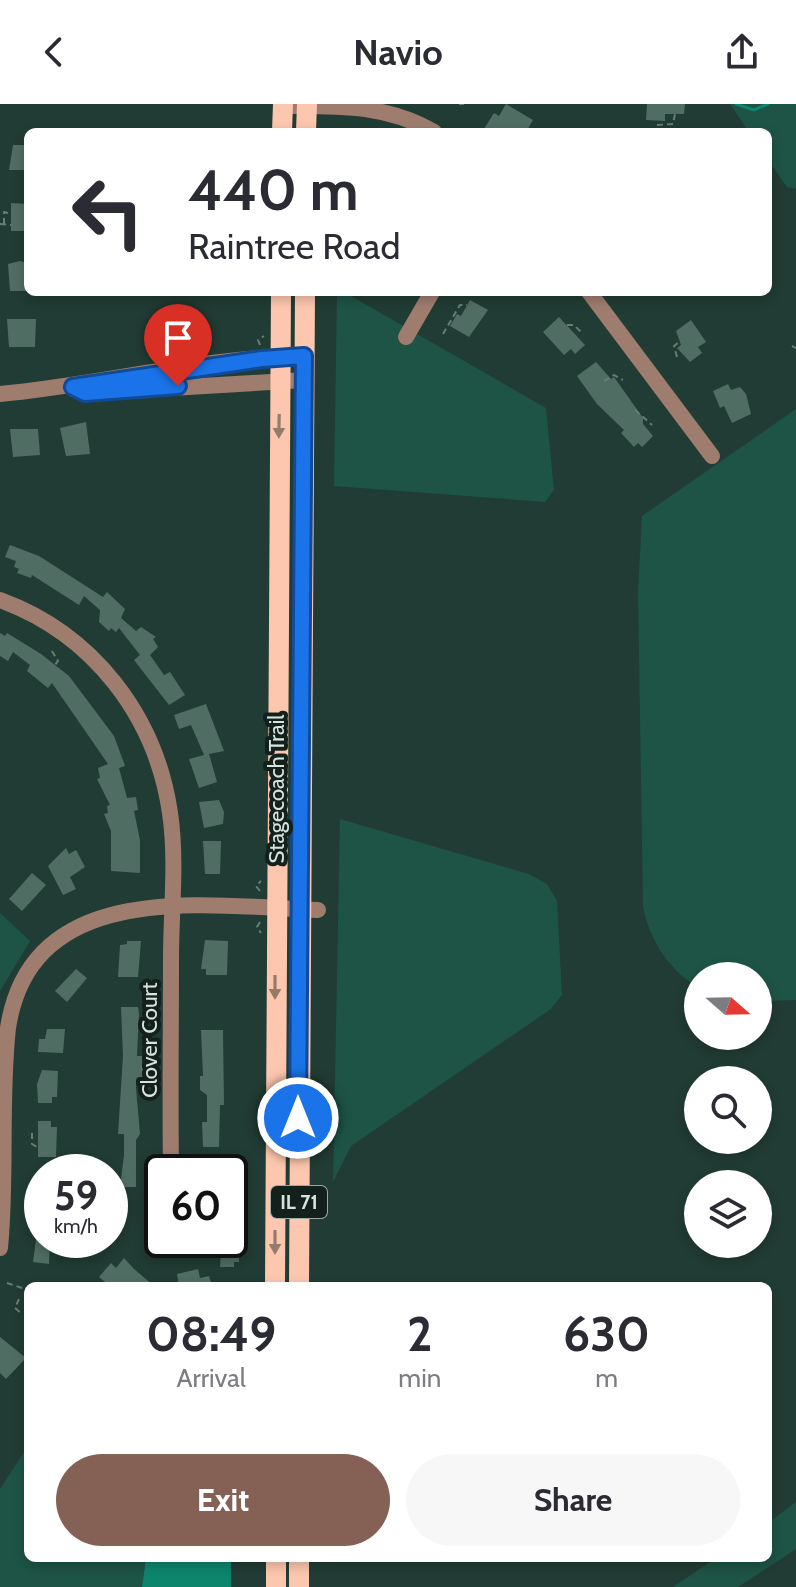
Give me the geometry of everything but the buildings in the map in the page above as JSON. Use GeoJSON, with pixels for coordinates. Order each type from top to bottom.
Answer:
{"type":"FeatureCollection","features":[{"type":"Feature","properties":{"kind":"main road"},"geometry":{"type":"LineString","coordinates":[[282,128],[283,105]]}},
{"type":"Feature","properties":{"kind":"main road"},"geometry":{"type":"LineString","coordinates":[[306,128],[307,105]]}},
{"type":"Feature","properties":{"kind":"main road","name":"Stagecoach Trail"},"geometry":{"type":"LineString","coordinates":[[275,1282],[281,296]]}},
{"type":"Feature","properties":{"kind":"main road","name":"Stagecoach Trail"},"geometry":{"type":"LineString","coordinates":[[299,1282],[308,910],[305,296]]}},
{"type":"Feature","properties":{"kind":"main road"},"geometry":{"type":"LineString","coordinates":[[276,1562],[276,1587]]}},
{"type":"Feature","properties":{"kind":"main road"},"geometry":{"type":"LineString","coordinates":[[299,1562],[299,1587]]}},
{"type":"Feature","properties":{"kind":"street"},"geometry":{"type":"LineString","coordinates":[[283,105],[376,108],[401,115],[426,128]]}},
{"type":"Feature","properties":{"kind":"street"},"geometry":{"type":"LineString","coordinates":[[406,337],[430,296]]}},
{"type":"Feature","properties":{"kind":"street"},"geometry":{"type":"LineString","coordinates":[[592,296],[712,456]]}},
{"type":"Feature","properties":{"kind":"street"},"geometry":{"type":"LineString","coordinates":[[0,394],[304,356]]}},
{"type":"Feature","properties":{"kind":"street"},"geometry":{"type":"LineString","coordinates":[[73,387],[85,393],[304,380]]}},
{"type":"Feature","properties":{"kind":"street","name":"Clover Court"},"geometry":{"type":"LineString","coordinates":[[0,600],[49,626],[86,651],[121,690],[142,723],[164,781],[170,814],[171,1154]]}},
{"type":"Feature","properties":{"kind":"street"},"geometry":{"type":"LineString","coordinates":[[0,1248],[7,1039],[12,1010],[23,982],[47,950],[78,926],[117,911],[171,908],[308,910]]}},
{"type":"Feature","properties":{"kind":"path"},"geometry":{"type":"LineString","coordinates":[[657,125],[673,124],[675,114]]}},
{"type":"Feature","properties":{"kind":"path"},"geometry":{"type":"LineString","coordinates":[[8,213],[4,212],[2,224],[11,225]]}},
{"type":"Feature","properties":{"kind":"path"},"geometry":{"type":"LineString","coordinates":[[443,334],[460,305],[467,305]]}},
{"type":"Feature","properties":{"kind":"path"},"geometry":{"type":"LineString","coordinates":[[567,325],[574,325],[582,333]]}},
{"type":"Feature","properties":{"kind":"path"},"geometry":{"type":"LineString","coordinates":[[677,357],[674,346],[679,342]]}},
{"type":"Feature","properties":{"kind":"path"},"geometry":{"type":"LineString","coordinates":[[604,381],[614,375],[623,380]]}},
{"type":"Feature","properties":{"kind":"path"},"geometry":{"type":"LineString","coordinates":[[635,410],[652,425]]}},
{"type":"Feature","properties":{"kind":"path"},"geometry":{"type":"LineString","coordinates":[[52,651],[58,661],[55,665]]}},
{"type":"Feature","properties":{"kind":"path"},"geometry":{"type":"LineString","coordinates":[[258,885],[260,890]]}},
{"type":"Feature","properties":{"kind":"path"},"geometry":{"type":"LineString","coordinates":[[259,930],[260,924]]}},
{"type":"Feature","properties":{"kind":"path"},"geometry":{"type":"LineString","coordinates":[[142,1066],[144,1083]]}},
{"type":"Feature","properties":{"kind":"path"},"geometry":{"type":"LineString","coordinates":[[32,1133],[32,1144],[37,1147]]}},
{"type":"Feature","properties":{"kind":"path"},"geometry":{"type":"LineString","coordinates":[[7,1283],[24,1289]]}},
{"type":"Feature","properties":{"kind":"path"},"geometry":{"type":"LineString","coordinates":[[19,1299],[15,1308],[22,1314]]}},
{"type":"Feature","properties":{"kind":"shaded area"},"geometry":{"type":"Polygon","coordinates":[[[730,104],[796,104],[796,189],[787,187],[772,166],[772,128],[746,128],[730,104]]]}},
{"type":"Feature","properties":{"kind":"shaded area"},"geometry":{"type":"Polygon","coordinates":[[[337,296],[351,296],[546,408],[554,490],[545,502],[334,486],[337,296]]]}},
{"type":"Feature","properties":{"kind":"shaded area"},"geometry":{"type":"Polygon","coordinates":[[[796,409],[796,1000],[772,1001],[772,962],[684,962],[684,977],[669,963],[655,941],[646,918],[643,906],[638,591],[642,516],[796,409]]]}},
{"type":"Feature","properties":{"kind":"shaded area"},"geometry":{"type":"Polygon","coordinates":[[[340,819],[529,874],[547,884],[557,901],[562,995],[551,1009],[351,1146],[333,1182],[340,819]]]}},
{"type":"Feature","properties":{"kind":"shaded area"},"geometry":{"type":"Polygon","coordinates":[[[0,913],[30,941],[0,991],[0,913]]]}},
{"type":"Feature","properties":{"kind":"shaded area"},"geometry":{"type":"Polygon","coordinates":[[[24,1452],[24,1562],[145,1562],[142,1587],[0,1587],[0,1489],[24,1452]]]}},
{"type":"Feature","properties":{"kind":"shaded area"},"geometry":{"type":"Polygon","coordinates":[[[796,1502],[796,1549],[738,1587],[673,1587],[710,1562],[772,1562],[772,1520],[796,1502]]]}},
{"type":"Feature","properties":{"kind":"shaded area"},"geometry":{"type":"Polygon","coordinates":[[[145,1562],[231,1562],[231,1587],[142,1587],[145,1562]]]}},
{"type":"Feature","properties":{"kind":"waterway"},"geometry":{"type":"LineString","coordinates":[[736,104],[754,110],[768,104]]}},
{"type":"Feature","properties":{"kind":"route"},"geometry":{"type":"LineString","coordinates":[[178,386],[85,393],[73,387],[262,359],[304,356],[298,1118]]}}]}
